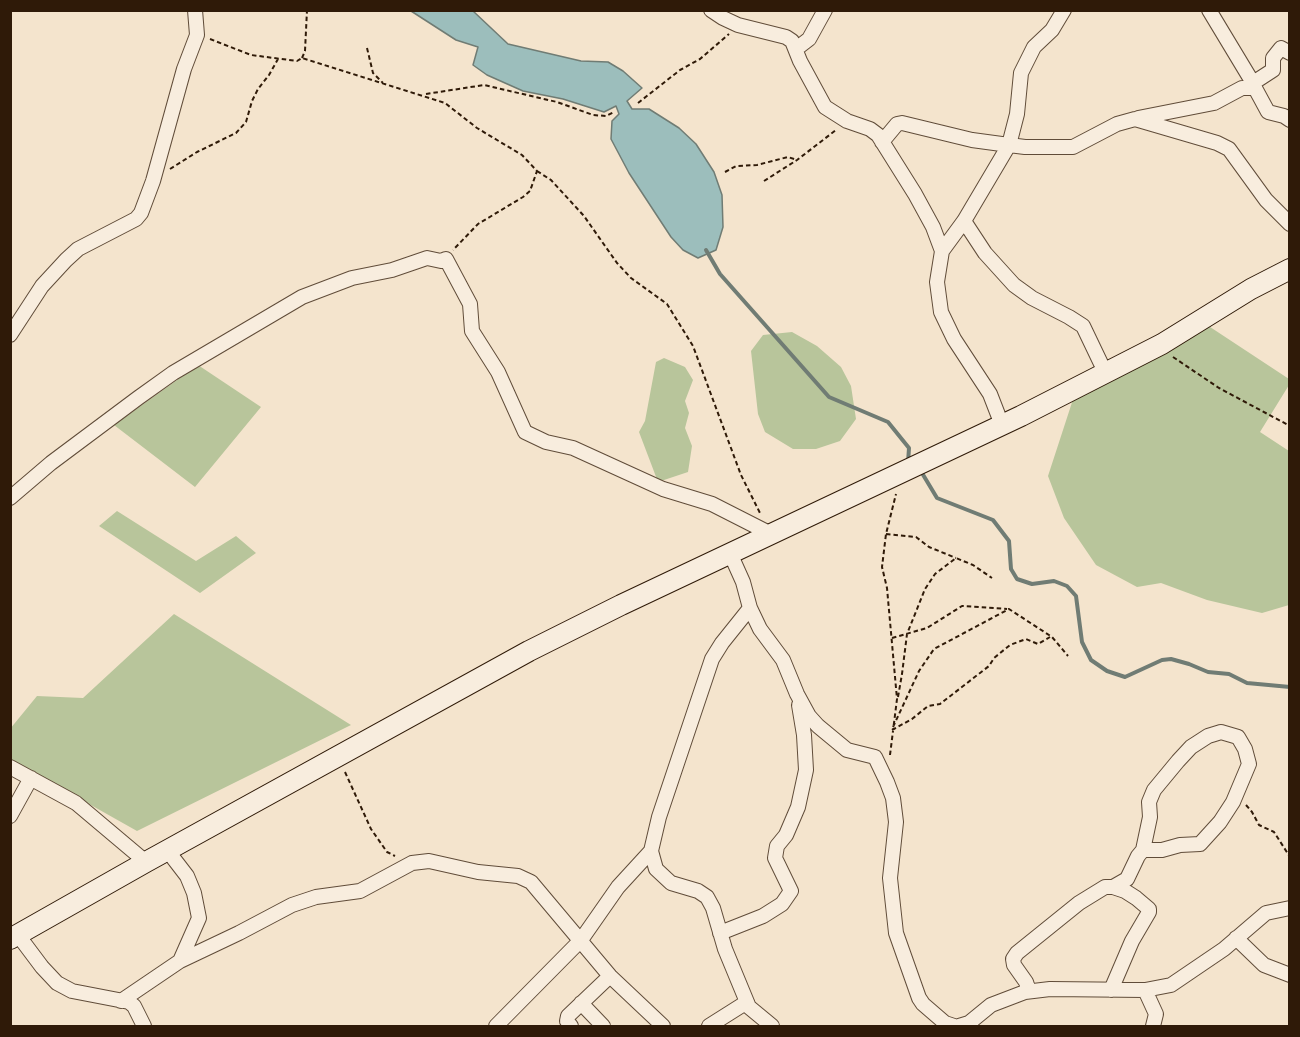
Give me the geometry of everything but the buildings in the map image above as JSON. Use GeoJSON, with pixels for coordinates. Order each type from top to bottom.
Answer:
{"type":"FeatureCollection","features":[{"type":"Feature","properties":{"kind":"street"},"geometry":{"type":"LineString","coordinates":[[10,335],[42,285],[66,260],[93,239],[136,219],[141,213],[153,181],[184,69],[197,35],[195,10]]}},
{"type":"Feature","properties":{"kind":"street"},"geometry":{"type":"LineString","coordinates":[[711,10],[738,25],[786,37],[792,41],[800,61],[825,106],[847,121],[870,129],[878,135],[915,194],[933,227],[942,251]]}},
{"type":"Feature","properties":{"kind":"street"},"geometry":{"type":"LineString","coordinates":[[1002,425],[990,394],[954,339],[941,312],[937,282],[942,251],[964,221],[1009,145],[1017,114],[1021,73],[1034,47],[1052,30],[1064,10]]}},
{"type":"Feature","properties":{"kind":"street"},"geometry":{"type":"LineString","coordinates":[[1209,10],[1268,112],[1290,120]]}},
{"type":"Feature","properties":{"kind":"street"},"geometry":{"type":"LineString","coordinates":[[796,49],[809,39],[825,11]]}},
{"type":"Feature","properties":{"kind":"street"},"geometry":{"type":"LineString","coordinates":[[882,142],[897,124],[902,123],[972,140],[1044,148],[1073,147],[1109,128],[1135,119],[1214,103],[1242,88],[1254,85],[1273,70],[1273,58],[1281,48],[1290,54]]}},
{"type":"Feature","properties":{"kind":"street"},"geometry":{"type":"LineString","coordinates":[[1135,119],[1217,143],[1229,149],[1266,200],[1290,224]]}},
{"type":"Feature","properties":{"kind":"street"},"geometry":{"type":"LineString","coordinates":[[964,221],[985,253],[1014,285],[1032,298],[1083,326],[1105,372]]}},
{"type":"Feature","properties":{"kind":"street"},"geometry":{"type":"LineString","coordinates":[[10,498],[60,456],[156,386],[302,297],[352,278],[392,270],[428,258],[441,261],[446,259],[470,304],[472,331],[498,372],[525,432],[546,442],[573,448],[663,489],[712,504],[771,534]]}},
{"type":"Feature","properties":{"kind":"street"},"geometry":{"type":"LineString","coordinates":[[144,1026],[132,1004],[64,988],[14,937],[529,651],[1002,425],[1162,344],[1251,289],[1290,269]]}},
{"type":"Feature","properties":{"kind":"street"},"geometry":{"type":"LineString","coordinates":[[730,553],[760,629],[783,660],[797,694],[813,721],[847,750],[875,757],[888,782],[896,822],[890,878],[896,933],[919,998],[923,1004],[956,1025],[991,1005],[1029,992],[1050,989],[1145,990],[1171,985],[1224,949],[1266,913],[1290,908]]}},
{"type":"Feature","properties":{"kind":"street"},"geometry":{"type":"LineString","coordinates":[[750,608],[712,659],[659,817],[651,851],[656,869],[671,883],[698,891],[707,897],[749,1006],[772,1026]]}},
{"type":"Feature","properties":{"kind":"street"},"geometry":{"type":"LineString","coordinates":[[720,933],[763,916],[782,903],[791,891],[774,858],[777,846],[786,835],[798,807],[806,770],[804,735],[797,694]]}},
{"type":"Feature","properties":{"kind":"street"},"geometry":{"type":"LineString","coordinates":[[1113,887],[1127,879],[1143,850],[1147,834],[1149,802],[1154,790],[1191,747],[1208,736],[1221,732],[1238,737],[1245,748],[1250,764],[1238,792],[1220,822],[1200,844],[1180,845],[1162,850],[1143,850]]}},
{"type":"Feature","properties":{"kind":"street"},"geometry":{"type":"LineString","coordinates":[[10,767],[76,803],[146,862]]}},
{"type":"Feature","properties":{"kind":"street"},"geometry":{"type":"LineString","coordinates":[[10,816],[31,778]]}},
{"type":"Feature","properties":{"kind":"street"},"geometry":{"type":"LineString","coordinates":[[167,850],[187,876],[194,893],[199,918],[180,961]]}},
{"type":"Feature","properties":{"kind":"street"},"geometry":{"type":"LineString","coordinates":[[496,1026],[581,940],[618,887],[651,851]]}},
{"type":"Feature","properties":{"kind":"street"},"geometry":{"type":"LineString","coordinates":[[121,1001],[180,961],[292,905],[316,897],[360,891],[412,863],[429,861],[526,879],[531,882],[610,976],[663,1026]]}},
{"type":"Feature","properties":{"kind":"street"},"geometry":{"type":"LineString","coordinates":[[1029,992],[1026,982],[1014,965],[1013,959],[1017,952],[1079,903],[1106,887],[1125,891],[1149,909],[1111,990]]}},
{"type":"Feature","properties":{"kind":"street"},"geometry":{"type":"LineString","coordinates":[[1236,938],[1264,965],[1290,975]]}},
{"type":"Feature","properties":{"kind":"street"},"geometry":{"type":"LineString","coordinates":[[571,1026],[567,1021],[568,1016],[610,976]]}},
{"type":"Feature","properties":{"kind":"street"},"geometry":{"type":"LineString","coordinates":[[1145,990],[1156,1014],[1153,1026]]}},
{"type":"Feature","properties":{"kind":"street"},"geometry":{"type":"LineString","coordinates":[[709,1026],[747,1002]]}},
{"type":"Feature","properties":{"kind":"street"},"geometry":{"type":"LineString","coordinates":[[581,1003],[603,1026]]}},
{"type":"Feature","properties":{"kind":"path"},"geometry":{"type":"LineString","coordinates":[[197,35],[251,56],[297,61],[303,58],[306,51],[307,10]]}},
{"type":"Feature","properties":{"kind":"path"},"geometry":{"type":"LineString","coordinates":[[638,103],[671,77],[719,45],[738,25]]}},
{"type":"Feature","properties":{"kind":"path"},"geometry":{"type":"LineString","coordinates":[[367,48],[373,73],[384,85]]}},
{"type":"Feature","properties":{"kind":"path"},"geometry":{"type":"LineString","coordinates":[[303,58],[445,103],[477,128],[522,155],[537,171],[551,180],[584,216],[617,263],[631,278],[667,304],[693,346],[741,475],[771,534]]}},
{"type":"Feature","properties":{"kind":"path"},"geometry":{"type":"LineString","coordinates":[[153,181],[197,152],[236,133],[246,122],[258,89],[278,59]]}},
{"type":"Feature","properties":{"kind":"path"},"geometry":{"type":"LineString","coordinates":[[423,95],[484,85],[557,102],[593,115],[606,116],[614,112]]}},
{"type":"Feature","properties":{"kind":"path"},"geometry":{"type":"LineString","coordinates":[[764,181],[797,160],[847,121]]}},
{"type":"Feature","properties":{"kind":"path"},"geometry":{"type":"LineString","coordinates":[[724,172],[736,166],[757,165],[789,157],[797,160]]}},
{"type":"Feature","properties":{"kind":"path"},"geometry":{"type":"LineString","coordinates":[[446,259],[478,224],[530,191],[537,171]]}},
{"type":"Feature","properties":{"kind":"path"},"geometry":{"type":"LineString","coordinates":[[1162,344],[1172,357],[1219,388],[1290,426]]}},
{"type":"Feature","properties":{"kind":"path"},"geometry":{"type":"LineString","coordinates":[[897,699],[887,588],[882,567],[886,534],[897,488],[907,471]]}},
{"type":"Feature","properties":{"kind":"path"},"geometry":{"type":"LineString","coordinates":[[886,534],[916,537],[929,548],[973,565],[992,578]]}},
{"type":"Feature","properties":{"kind":"path"},"geometry":{"type":"LineString","coordinates":[[888,782],[892,730],[907,634],[925,588],[935,574],[956,558]]}},
{"type":"Feature","properties":{"kind":"path"},"geometry":{"type":"LineString","coordinates":[[892,638],[927,628],[962,606],[1009,609],[1052,637],[1068,656]]}},
{"type":"Feature","properties":{"kind":"path"},"geometry":{"type":"LineString","coordinates":[[892,730],[919,671],[934,649],[1009,609]]}},
{"type":"Feature","properties":{"kind":"path"},"geometry":{"type":"LineString","coordinates":[[892,730],[912,719],[928,706],[940,704],[989,666],[994,658],[1010,645],[1026,639],[1038,644],[1052,637]]}},
{"type":"Feature","properties":{"kind":"path"},"geometry":{"type":"LineString","coordinates":[[338,756],[371,830],[387,852],[412,863]]}},
{"type":"Feature","properties":{"kind":"path"},"geometry":{"type":"LineString","coordinates":[[1238,792],[1240,800],[1252,812],[1259,825],[1274,832],[1290,857]]}},
{"type":"Feature","properties":{"kind":"green space"},"geometry":{"type":"Polygon","coordinates":[[[1204,323],[1289,379],[1289,385],[1260,432],[1289,451],[1289,605],[1262,613],[1207,600],[1161,583],[1137,587],[1096,565],[1064,518],[1048,476],[1078,384],[1204,323]]]}},
{"type":"Feature","properties":{"kind":"green space"},"geometry":{"type":"Polygon","coordinates":[[[792,332],[817,346],[841,367],[851,386],[856,419],[840,441],[816,449],[793,449],[765,432],[758,414],[751,351],[763,335],[792,332]]]}},
{"type":"Feature","properties":{"kind":"green space"},"geometry":{"type":"Polygon","coordinates":[[[664,358],[685,367],[693,380],[685,401],[689,413],[685,428],[692,446],[688,472],[658,482],[639,432],[645,421],[656,362],[664,358]]]}},
{"type":"Feature","properties":{"kind":"green space"},"geometry":{"type":"Polygon","coordinates":[[[198,365],[261,407],[195,487],[114,425],[198,365]]]}},
{"type":"Feature","properties":{"kind":"green space"},"geometry":{"type":"Polygon","coordinates":[[[117,511],[196,561],[236,536],[256,553],[200,593],[99,526],[117,511]]]}},
{"type":"Feature","properties":{"kind":"green space"},"geometry":{"type":"Polygon","coordinates":[[[174,614],[351,725],[137,831],[11,760],[10,729],[37,696],[83,698],[174,614]]]}},
{"type":"Feature","properties":{"kind":"water"},"geometry":{"type":"Polygon","coordinates":[[[411,11],[473,11],[508,44],[581,61],[608,62],[623,71],[642,88],[627,101],[632,109],[649,109],[679,128],[696,144],[714,172],[722,195],[723,227],[716,250],[698,258],[683,250],[671,237],[629,173],[611,139],[612,121],[619,114],[616,106],[604,112],[563,99],[523,91],[487,75],[473,65],[478,47],[456,40],[411,11]]]}},
{"type":"Feature","properties":{"kind":"waterway"},"geometry":{"type":"LineString","coordinates":[[706,250],[720,274],[829,397],[888,422],[909,448],[908,463]]}},
{"type":"Feature","properties":{"kind":"waterway"},"geometry":{"type":"LineString","coordinates":[[918,473],[922,473],[937,498],[993,520],[1009,541],[1011,569],[1017,579],[1032,584],[1054,581],[1067,586],[1076,596],[1082,642],[1091,660],[1107,671],[1125,677],[1162,660],[1171,659],[1208,672],[1229,674],[1247,683],[1290,687]]}}]}
